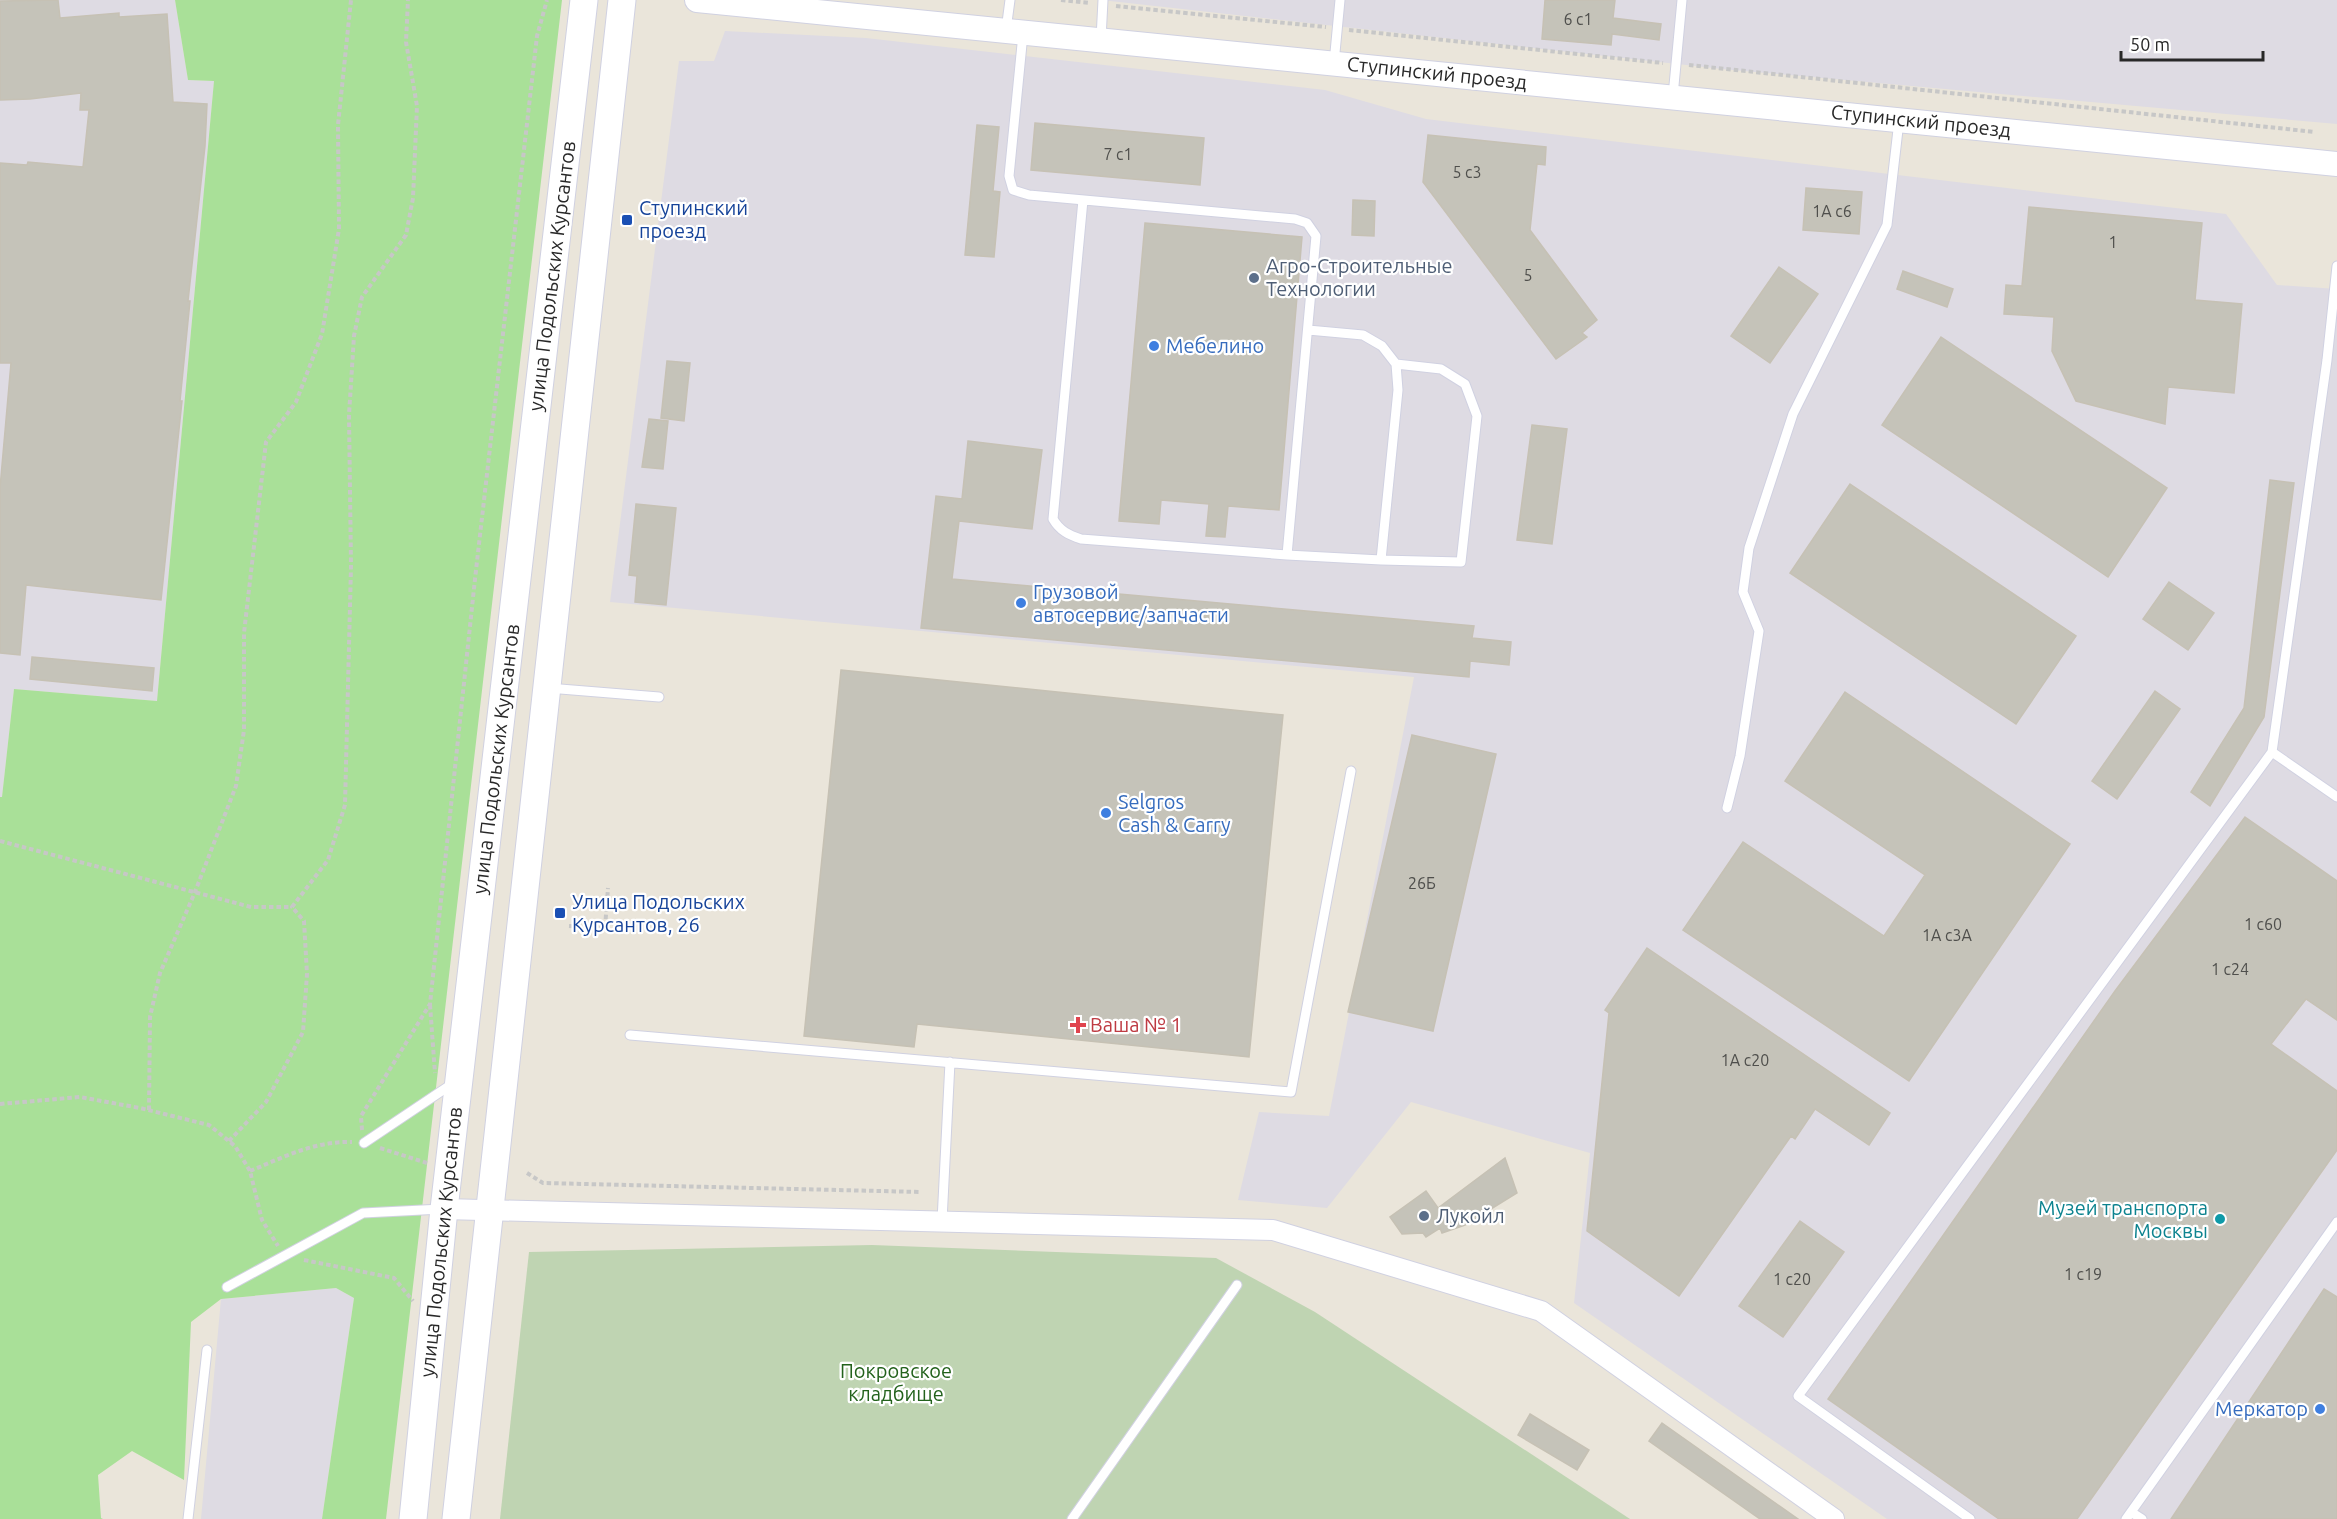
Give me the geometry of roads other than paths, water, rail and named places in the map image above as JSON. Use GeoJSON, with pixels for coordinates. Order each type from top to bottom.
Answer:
{"type":"FeatureCollection","features":[{"type":"Feature","properties":{"kind":"main road","name":"улица Подольских Курсантов"},"geometry":{"type":"LineString","coordinates":[[413,1519],[444,1209],[584,0]]}},
{"type":"Feature","properties":{"kind":"main road","name":"улица Подольских Курсантов"},"geometry":{"type":"LineString","coordinates":[[456,1519],[622,0]]}},
{"type":"Feature","properties":{"kind":"street","name":"Ступинский проезд"},"geometry":{"type":"LineString","coordinates":[[697,0],[1899,118],[2337,164]]}},
{"type":"Feature","properties":{"kind":"street"},"geometry":{"type":"LineString","coordinates":[[444,1209],[1273,1230],[1541,1311],[1834,1519]]}},
{"type":"Feature","properties":{"kind":"lane"},"geometry":{"type":"LineString","coordinates":[[1010,0],[1015,31],[1009,177],[1013,190],[1029,195],[1295,219],[1307,223],[1316,236],[1287,555]]}},
{"type":"Feature","properties":{"kind":"lane"},"geometry":{"type":"LineString","coordinates":[[1101,39],[1103,0]]}},
{"type":"Feature","properties":{"kind":"lane"},"geometry":{"type":"LineString","coordinates":[[1334,63],[1340,0]]}},
{"type":"Feature","properties":{"kind":"lane"},"geometry":{"type":"LineString","coordinates":[[1673,96],[1682,0]]}},
{"type":"Feature","properties":{"kind":"lane"},"geometry":{"type":"LineString","coordinates":[[1727,808],[1740,756],[1759,631],[1743,592],[1749,548],[1793,414],[1887,225],[1899,118]]}},
{"type":"Feature","properties":{"kind":"lane"},"geometry":{"type":"LineString","coordinates":[[1083,200],[1053,519],[1058,527],[1081,539],[1287,555],[1461,562],[1477,416],[1465,384],[1442,369],[1396,364]]}},
{"type":"Feature","properties":{"kind":"lane"},"geometry":{"type":"LineString","coordinates":[[1970,1519],[1798,1396],[2272,752],[2327,360],[2337,266]]}},
{"type":"Feature","properties":{"kind":"lane"},"geometry":{"type":"LineString","coordinates":[[1308,330],[1364,335],[1382,346],[1396,364],[1398,390],[1380,560]]}},
{"type":"Feature","properties":{"kind":"lane"},"geometry":{"type":"LineString","coordinates":[[2327,360],[2337,367]]}},
{"type":"Feature","properties":{"kind":"lane"},"geometry":{"type":"LineString","coordinates":[[546,688],[659,697]]}},
{"type":"Feature","properties":{"kind":"lane"},"geometry":{"type":"LineString","coordinates":[[2272,752],[2337,797]]}},
{"type":"Feature","properties":{"kind":"lane"},"geometry":{"type":"LineString","coordinates":[[630,1035],[1291,1092],[1351,771]]}},
{"type":"Feature","properties":{"kind":"lane"},"geometry":{"type":"LineString","coordinates":[[942,1221],[950,1062]]}},
{"type":"Feature","properties":{"kind":"lane"},"geometry":{"type":"LineString","coordinates":[[364,1143],[459,1080]]}},
{"type":"Feature","properties":{"kind":"lane"},"geometry":{"type":"LineString","coordinates":[[227,1287],[363,1213],[444,1209]]}},
{"type":"Feature","properties":{"kind":"lane"},"geometry":{"type":"LineString","coordinates":[[2142,1519],[2129,1515],[2335,1227]]}},
{"type":"Feature","properties":{"kind":"lane"},"geometry":{"type":"LineString","coordinates":[[1072,1519],[1238,1285]]}},
{"type":"Feature","properties":{"kind":"lane"},"geometry":{"type":"LineString","coordinates":[[188,1519],[207,1350]]}},
{"type":"Feature","properties":{"kind":"place","name":"Ступинский проезд"},"geometry":{"type":"Point","coordinates":[627,220]}},
{"type":"Feature","properties":{"kind":"place","name":"Агро-Строительные Технологии"},"geometry":{"type":"Point","coordinates":[1254,278]}},
{"type":"Feature","properties":{"kind":"place","name":"Мебелино"},"geometry":{"type":"Point","coordinates":[1154,346]}},
{"type":"Feature","properties":{"kind":"place","name":"Грузовой автосервис/запчасти"},"geometry":{"type":"Point","coordinates":[1021,603]}},
{"type":"Feature","properties":{"kind":"place","name":"Selgros Cash & Carry"},"geometry":{"type":"Point","coordinates":[1106,813]}},
{"type":"Feature","properties":{"kind":"place","name":"Улица Подольских Курсантов, 26"},"geometry":{"type":"Point","coordinates":[560,913]}},
{"type":"Feature","properties":{"kind":"place","name":"Ваша № 1"},"geometry":{"type":"Point","coordinates":[1078,1025]}},
{"type":"Feature","properties":{"kind":"place","name":"Лукойл"},"geometry":{"type":"Point","coordinates":[1424,1216]}},
{"type":"Feature","properties":{"kind":"place","name":"Музей транспорта Москвы"},"geometry":{"type":"Point","coordinates":[2220,1219]}},
{"type":"Feature","properties":{"kind":"place","name":"Меркатор"},"geometry":{"type":"Point","coordinates":[2320,1409]}},
{"type":"Feature","properties":{"kind":"park label","name":"Покровское кладбище"},"geometry":{"type":"Point","coordinates":[896,1382]}}]}
